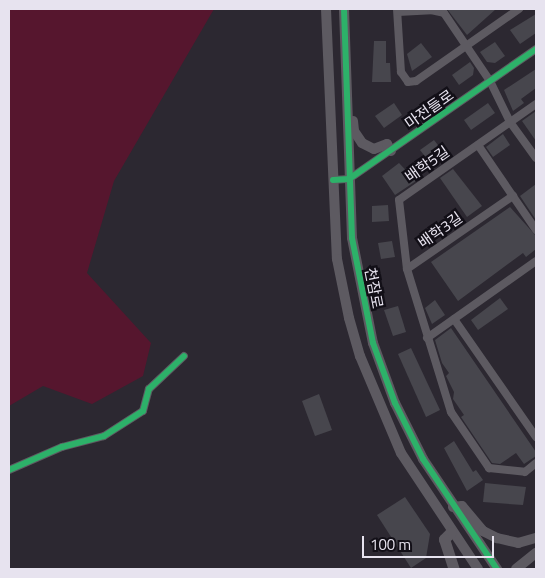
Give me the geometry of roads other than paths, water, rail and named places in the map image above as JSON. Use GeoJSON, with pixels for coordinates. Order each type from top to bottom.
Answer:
{"type":"FeatureCollection","features":[{"type":"Feature","properties":{"kind":"main road"},"geometry":{"type":"LineString","coordinates":[[451,532],[444,539],[454,569]]}},
{"type":"Feature","properties":{"kind":"street","name":"천잠로"},"geometry":{"type":"LineString","coordinates":[[326,9],[337,259],[360,356],[401,453],[451,532],[478,569]]}},
{"type":"Feature","properties":{"kind":"street","name":"천잠로"},"geometry":{"type":"LineString","coordinates":[[344,9],[349,179],[358,278],[374,343],[395,403],[422,458],[453,507],[497,569]]}},
{"type":"Feature","properties":{"kind":"street"},"geometry":{"type":"LineString","coordinates":[[519,9],[507,12],[466,45],[416,81],[408,82],[401,72],[398,10],[431,10],[444,13],[466,45],[490,81],[510,122],[536,158]]}},
{"type":"Feature","properties":{"kind":"street","name":"마전들로"},"geometry":{"type":"LineString","coordinates":[[349,179],[536,49]]}},
{"type":"Feature","properties":{"kind":"street","name":"배학5길"},"geometry":{"type":"LineString","coordinates":[[407,269],[399,200],[536,104]]}},
{"type":"Feature","properties":{"kind":"street"},"geometry":{"type":"LineString","coordinates":[[347,117],[352,117],[354,131],[362,143],[374,148],[387,144],[390,150]]}},
{"type":"Feature","properties":{"kind":"street"},"geometry":{"type":"LineString","coordinates":[[478,145],[536,230]]}},
{"type":"Feature","properties":{"kind":"street"},"geometry":{"type":"LineString","coordinates":[[333,180],[349,179]]}},
{"type":"Feature","properties":{"kind":"street","name":"배학3길"},"geometry":{"type":"LineString","coordinates":[[407,269],[513,196]]}},
{"type":"Feature","properties":{"kind":"street"},"geometry":{"type":"LineString","coordinates":[[427,338],[536,260]]}},
{"type":"Feature","properties":{"kind":"street"},"geometry":{"type":"LineString","coordinates":[[407,269],[451,412],[489,468],[524,472],[536,463]]}},
{"type":"Feature","properties":{"kind":"street"},"geometry":{"type":"LineString","coordinates":[[454,319],[536,437]]}},
{"type":"Feature","properties":{"kind":"street"},"geometry":{"type":"LineString","coordinates":[[9,470],[62,447],[104,436],[142,412],[150,389],[184,356]]}},
{"type":"Feature","properties":{"kind":"street"},"geometry":{"type":"LineString","coordinates":[[453,507],[462,506],[483,531],[497,538],[518,543],[536,538]]}},
{"type":"Feature","properties":{"kind":"street"},"geometry":{"type":"LineString","coordinates":[[516,569],[536,553]]}}]}
